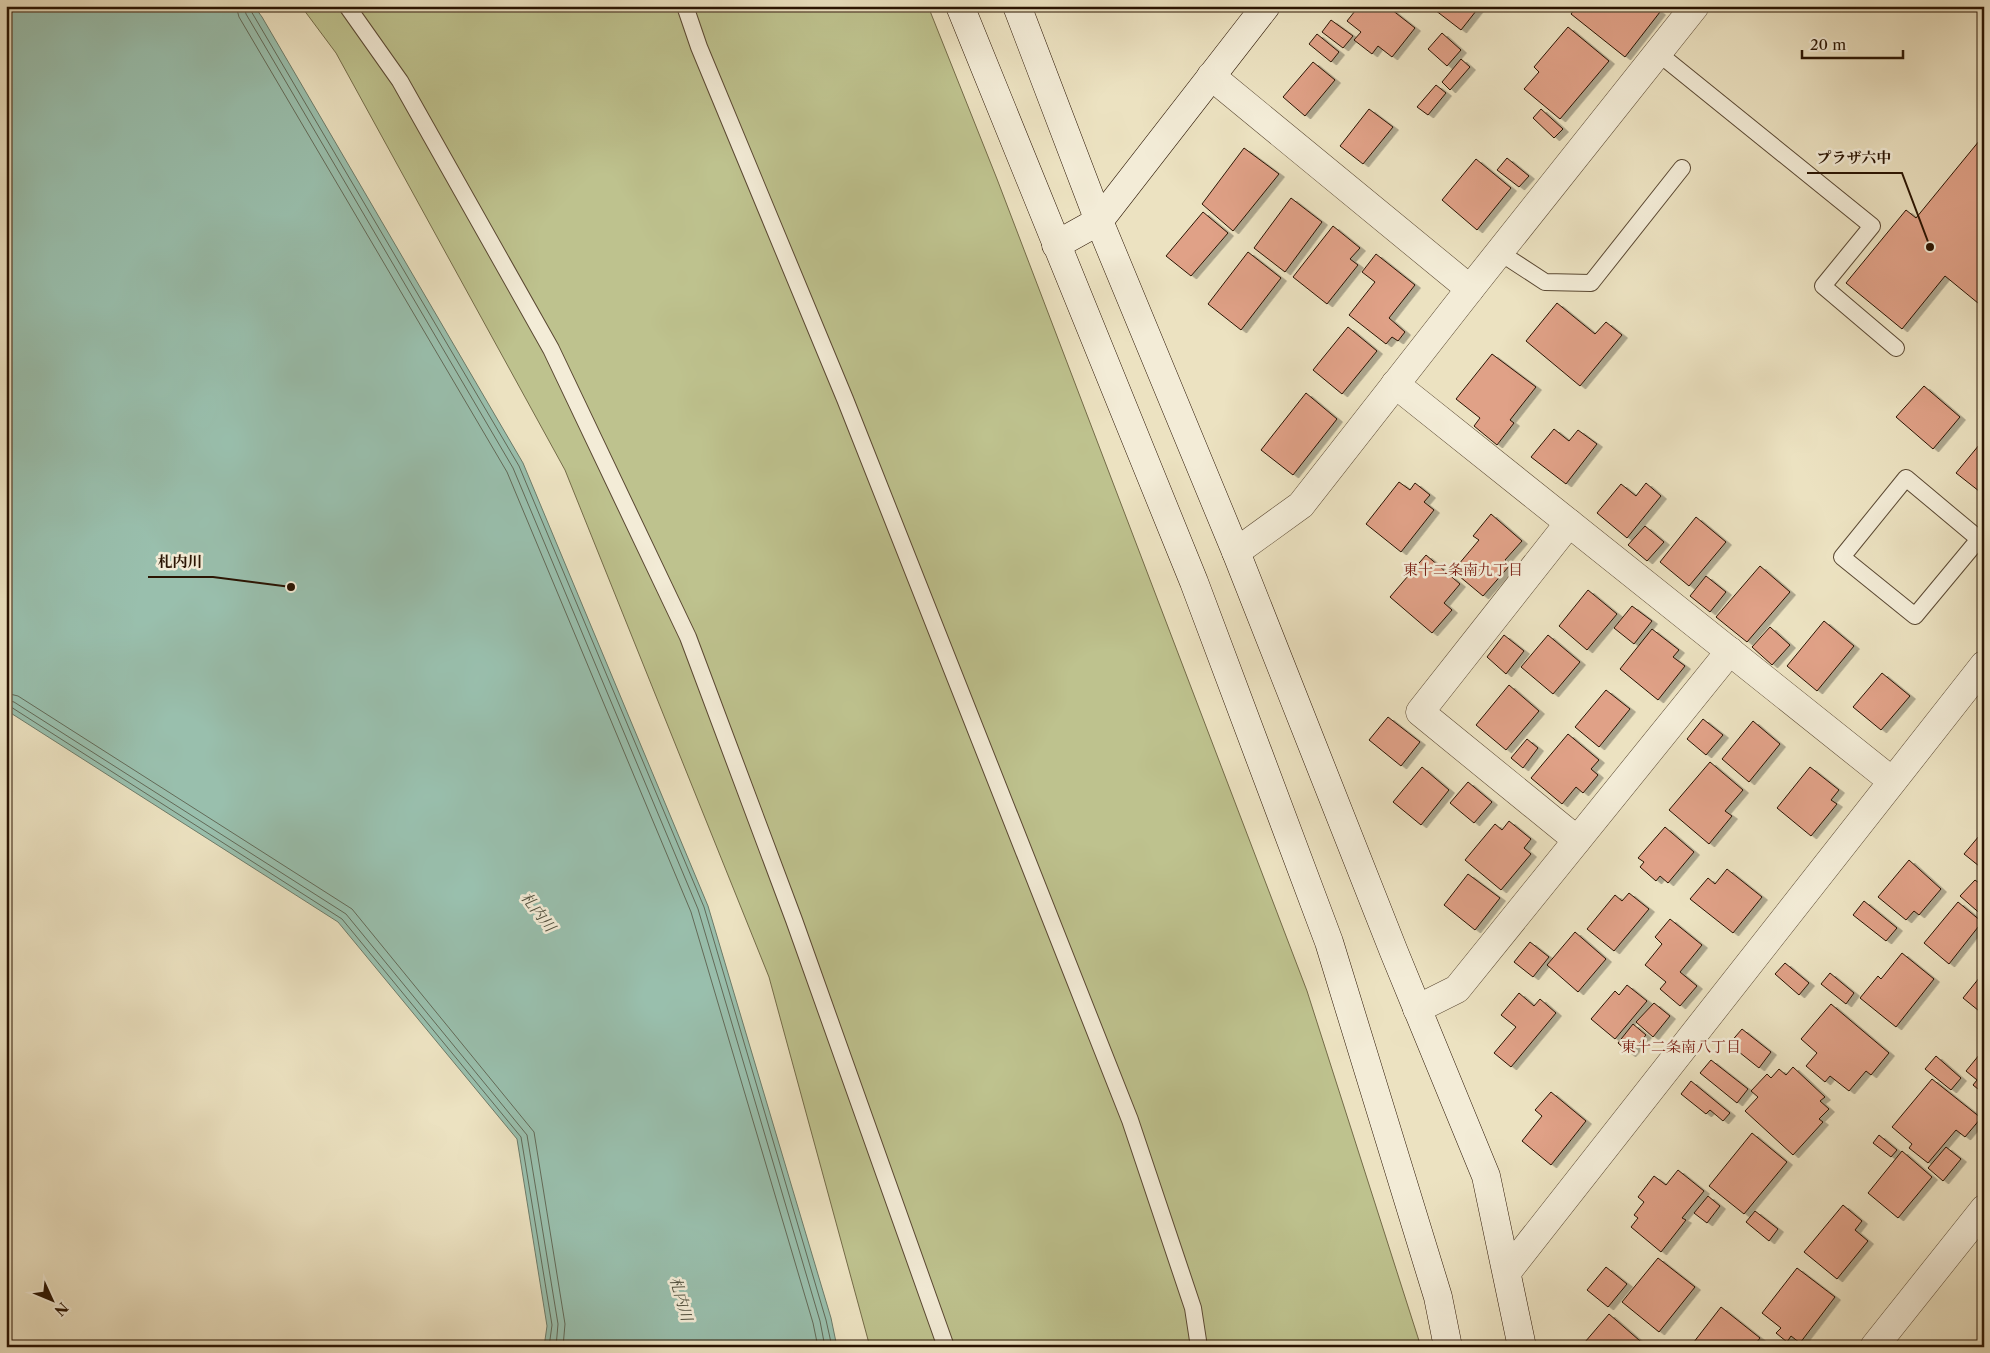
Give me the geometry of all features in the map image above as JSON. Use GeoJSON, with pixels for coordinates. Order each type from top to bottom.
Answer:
{"type":"FeatureCollection","features":[{"type":"Feature","properties":{"kind":"street"},"geometry":{"type":"LineString","coordinates":[[960,6],[1194,582],[1329,942],[1438,1297],[1448,1347]]}},
{"type":"Feature","properties":{"kind":"street"},"geometry":{"type":"LineString","coordinates":[[1017,6],[1099,221],[1236,552],[1417,1009],[1486,1176],[1522,1347]]}},
{"type":"Feature","properties":{"kind":"street"},"geometry":{"type":"LineString","coordinates":[[1056,245],[1099,221],[1266,6]]}},
{"type":"Feature","properties":{"kind":"street"},"geometry":{"type":"LineString","coordinates":[[1236,552],[1301,505],[1695,6]]}},
{"type":"Feature","properties":{"kind":"street"},"geometry":{"type":"LineString","coordinates":[[1211,76],[1470,289]]}},
{"type":"Feature","properties":{"kind":"street"},"geometry":{"type":"LineString","coordinates":[[1395,384],[1892,782]]}},
{"type":"Feature","properties":{"kind":"street"},"geometry":{"type":"LineString","coordinates":[[1569,523],[1420,712],[1577,840]]}},
{"type":"Feature","properties":{"kind":"street"},"geometry":{"type":"LineString","coordinates":[[1417,1009],[1457,988],[1730,651]]}},
{"type":"Feature","properties":{"kind":"street"},"geometry":{"type":"LineString","coordinates":[[1507,1272],[1892,782],[1980,677]]}},
{"type":"Feature","properties":{"kind":"street"},"geometry":{"type":"LineString","coordinates":[[1874,1347],[1984,1210]]}},
{"type":"Feature","properties":{"kind":"lane"},"geometry":{"type":"LineString","coordinates":[[347,6],[400,81],[551,349],[688,637],[798,929],[946,1347]]}},
{"type":"Feature","properties":{"kind":"lane"},"geometry":{"type":"LineString","coordinates":[[685,6],[699,47],[849,408],[1130,1120],[1193,1308],[1199,1347]]}},
{"type":"Feature","properties":{"kind":"lane"},"geometry":{"type":"LineString","coordinates":[[1658,53],[1872,226],[1823,286],[1896,348]]}},
{"type":"Feature","properties":{"kind":"lane"},"geometry":{"type":"LineString","coordinates":[[1499,252],[1544,282],[1591,283],[1682,168]]}},
{"type":"Feature","properties":{"kind":"lane"},"geometry":{"type":"LineString","coordinates":[[1906,478],[1981,541],[1916,616],[1842,557],[1906,478]]}},
{"type":"Feature","properties":{"kind":"shaded area"},"geometry":{"type":"Polygon","coordinates":[[[301,6],[928,6],[997,179],[1307,991],[1421,1347],[870,1347],[769,977],[565,470],[336,53],[301,6]]]}},
{"type":"Feature","properties":{"kind":"water","name":"札内川"},"geometry":{"type":"Polygon","coordinates":[[[6,6],[254,6],[262,17],[523,463],[708,906],[831,1318],[837,1347],[544,1347],[547,1326],[517,1139],[338,922],[6,710],[6,6]]]}},
{"type":"Feature","properties":{"kind":"building"},"geometry":{"type":"Polygon","coordinates":[[[1359,6],[1387,6],[1415,28],[1392,57],[1378,46],[1372,54],[1354,40],[1361,32],[1347,21],[1359,6]]]}},
{"type":"Feature","properties":{"kind":"building"},"geometry":{"type":"Polygon","coordinates":[[[1438,6],[1480,6],[1461,30],[1435,10],[1438,6]]]}},
{"type":"Feature","properties":{"kind":"building"},"geometry":{"type":"Polygon","coordinates":[[[1577,6],[1652,6],[1660,12],[1625,57],[1571,14],[1577,6]]]}},
{"type":"Feature","properties":{"kind":"building"},"geometry":{"type":"Polygon","coordinates":[[[1331,20],[1353,36],[1343,48],[1322,32],[1331,20]]]}},
{"type":"Feature","properties":{"kind":"building"},"geometry":{"type":"Polygon","coordinates":[[[1568,27],[1609,61],[1560,119],[1524,89],[1539,72],[1534,67],[1568,27]]]}},
{"type":"Feature","properties":{"kind":"building"},"geometry":{"type":"Polygon","coordinates":[[[1442,33],[1461,50],[1447,66],[1428,49],[1442,33]]]}},
{"type":"Feature","properties":{"kind":"building"},"geometry":{"type":"Polygon","coordinates":[[[1317,34],[1339,52],[1331,62],[1309,44],[1317,34]]]}},
{"type":"Feature","properties":{"kind":"building"},"geometry":{"type":"Polygon","coordinates":[[[1461,59],[1470,67],[1450,90],[1442,82],[1461,59]]]}},
{"type":"Feature","properties":{"kind":"building"},"geometry":{"type":"Polygon","coordinates":[[[1313,62],[1335,80],[1305,116],[1283,97],[1313,62]]]}},
{"type":"Feature","properties":{"kind":"building"},"geometry":{"type":"Polygon","coordinates":[[[1436,85],[1446,93],[1428,115],[1417,107],[1436,85]]]}},
{"type":"Feature","properties":{"kind":"building"},"geometry":{"type":"Polygon","coordinates":[[[1369,109],[1393,127],[1363,164],[1340,146],[1369,109]]]}},
{"type":"Feature","properties":{"kind":"building"},"geometry":{"type":"Polygon","coordinates":[[[1541,109],[1563,129],[1554,138],[1533,118],[1541,109]]]}},
{"type":"Feature","properties":{"kind":"building"},"geometry":{"type":"Polygon","coordinates":[[[1984,135],[1984,308],[1945,276],[1902,329],[1846,283],[1906,210],[1916,218],[1984,135]]]}},
{"type":"Feature","properties":{"kind":"building"},"geometry":{"type":"Polygon","coordinates":[[[1244,148],[1279,174],[1233,231],[1202,204],[1244,148]]]}},
{"type":"Feature","properties":{"kind":"building"},"geometry":{"type":"Polygon","coordinates":[[[1507,158],[1529,176],[1519,187],[1497,170],[1507,158]]]}},
{"type":"Feature","properties":{"kind":"building"},"geometry":{"type":"Polygon","coordinates":[[[1476,159],[1511,188],[1477,230],[1442,200],[1476,159]]]}},
{"type":"Feature","properties":{"kind":"building"},"geometry":{"type":"Polygon","coordinates":[[[1291,198],[1322,222],[1285,272],[1254,248],[1291,198]]]}},
{"type":"Feature","properties":{"kind":"building"},"geometry":{"type":"Polygon","coordinates":[[[1203,212],[1228,233],[1191,276],[1166,256],[1203,212]]]}},
{"type":"Feature","properties":{"kind":"building"},"geometry":{"type":"Polygon","coordinates":[[[1333,226],[1360,248],[1350,259],[1358,265],[1327,304],[1293,277],[1333,226]]]}},
{"type":"Feature","properties":{"kind":"building"},"geometry":{"type":"Polygon","coordinates":[[[1248,252],[1281,278],[1241,330],[1208,304],[1248,252]]]}},
{"type":"Feature","properties":{"kind":"building"},"geometry":{"type":"Polygon","coordinates":[[[1376,254],[1415,285],[1389,318],[1405,332],[1398,341],[1392,337],[1386,344],[1349,315],[1375,282],[1362,272],[1376,254]]]}},
{"type":"Feature","properties":{"kind":"building"},"geometry":{"type":"Polygon","coordinates":[[[1557,303],[1595,334],[1606,322],[1622,335],[1580,386],[1526,341],[1557,303]]]}},
{"type":"Feature","properties":{"kind":"building"},"geometry":{"type":"Polygon","coordinates":[[[1348,327],[1377,351],[1342,394],[1313,370],[1348,327]]]}},
{"type":"Feature","properties":{"kind":"building"},"geometry":{"type":"Polygon","coordinates":[[[1492,354],[1536,387],[1510,420],[1514,423],[1497,445],[1474,426],[1480,418],[1456,399],[1492,354]]]}},
{"type":"Feature","properties":{"kind":"building"},"geometry":{"type":"Polygon","coordinates":[[[1924,386],[1960,417],[1933,449],[1896,417],[1924,386]]]}},
{"type":"Feature","properties":{"kind":"building"},"geometry":{"type":"Polygon","coordinates":[[[1306,393],[1337,419],[1293,475],[1261,450],[1306,393]]]}},
{"type":"Feature","properties":{"kind":"building"},"geometry":{"type":"Polygon","coordinates":[[[1554,429],[1569,441],[1578,430],[1597,444],[1566,484],[1531,457],[1554,429]]]}},
{"type":"Feature","properties":{"kind":"building"},"geometry":{"type":"Polygon","coordinates":[[[1984,439],[1984,495],[1956,473],[1984,439]]]}},
{"type":"Feature","properties":{"kind":"building"},"geometry":{"type":"Polygon","coordinates":[[[1399,482],[1410,490],[1415,483],[1430,495],[1424,502],[1434,510],[1401,552],[1366,524],[1399,482]]]}},
{"type":"Feature","properties":{"kind":"building"},"geometry":{"type":"Polygon","coordinates":[[[1646,483],[1661,496],[1627,538],[1597,513],[1621,484],[1636,496],[1646,483]]]}},
{"type":"Feature","properties":{"kind":"building"},"geometry":{"type":"Polygon","coordinates":[[[1491,514],[1522,541],[1505,560],[1510,565],[1483,596],[1453,571],[1479,540],[1473,536],[1491,514]]]}},
{"type":"Feature","properties":{"kind":"building"},"geometry":{"type":"Polygon","coordinates":[[[1696,517],[1726,542],[1689,586],[1660,562],[1696,517]]]}},
{"type":"Feature","properties":{"kind":"building"},"geometry":{"type":"Polygon","coordinates":[[[1645,526],[1664,542],[1647,561],[1628,545],[1645,526]]]}},
{"type":"Feature","properties":{"kind":"building"},"geometry":{"type":"Polygon","coordinates":[[[1426,555],[1460,584],[1444,603],[1452,610],[1432,633],[1390,597],[1426,555]]]}},
{"type":"Feature","properties":{"kind":"building"},"geometry":{"type":"Polygon","coordinates":[[[1760,566],[1790,592],[1747,642],[1716,617],[1760,566]]]}},
{"type":"Feature","properties":{"kind":"building"},"geometry":{"type":"Polygon","coordinates":[[[1706,576],[1726,592],[1710,612],[1690,596],[1706,576]]]}},
{"type":"Feature","properties":{"kind":"building"},"geometry":{"type":"Polygon","coordinates":[[[1588,590],[1617,614],[1587,650],[1559,626],[1588,590]]]}},
{"type":"Feature","properties":{"kind":"building"},"geometry":{"type":"Polygon","coordinates":[[[1632,606],[1652,621],[1634,644],[1614,628],[1632,606]]]}},
{"type":"Feature","properties":{"kind":"building"},"geometry":{"type":"Polygon","coordinates":[[[1824,621],[1854,646],[1817,691],[1787,666],[1824,621]]]}},
{"type":"Feature","properties":{"kind":"building"},"geometry":{"type":"Polygon","coordinates":[[[1770,627],[1790,645],[1772,665],[1752,647],[1770,627]]]}},
{"type":"Feature","properties":{"kind":"building"},"geometry":{"type":"Polygon","coordinates":[[[1652,629],[1679,650],[1673,657],[1685,666],[1658,700],[1620,669],[1652,629]]]}},
{"type":"Feature","properties":{"kind":"building"},"geometry":{"type":"Polygon","coordinates":[[[1504,635],[1524,651],[1506,674],[1487,657],[1504,635]]]}},
{"type":"Feature","properties":{"kind":"building"},"geometry":{"type":"Polygon","coordinates":[[[1548,635],[1580,662],[1553,694],[1521,667],[1548,635]]]}},
{"type":"Feature","properties":{"kind":"building"},"geometry":{"type":"Polygon","coordinates":[[[1882,673],[1910,696],[1881,730],[1853,707],[1882,673]]]}},
{"type":"Feature","properties":{"kind":"building"},"geometry":{"type":"Polygon","coordinates":[[[1509,685],[1539,711],[1506,750],[1476,725],[1509,685]]]}},
{"type":"Feature","properties":{"kind":"building"},"geometry":{"type":"Polygon","coordinates":[[[1606,690],[1630,709],[1599,747],[1575,727],[1606,690]]]}},
{"type":"Feature","properties":{"kind":"building"},"geometry":{"type":"Polygon","coordinates":[[[1388,717],[1420,742],[1401,766],[1369,740],[1388,717]]]}},
{"type":"Feature","properties":{"kind":"building"},"geometry":{"type":"Polygon","coordinates":[[[1703,719],[1723,735],[1706,755],[1687,739],[1703,719]]]}},
{"type":"Feature","properties":{"kind":"building"},"geometry":{"type":"Polygon","coordinates":[[[1753,721],[1780,744],[1749,782],[1722,759],[1753,721]]]}},
{"type":"Feature","properties":{"kind":"building"},"geometry":{"type":"Polygon","coordinates":[[[1568,734],[1599,760],[1591,769],[1598,775],[1583,793],[1576,787],[1562,804],[1531,778],[1568,734]]]}},
{"type":"Feature","properties":{"kind":"building"},"geometry":{"type":"Polygon","coordinates":[[[1527,739],[1538,748],[1523,768],[1511,758],[1527,739]]]}},
{"type":"Feature","properties":{"kind":"building"},"geometry":{"type":"Polygon","coordinates":[[[1710,762],[1743,790],[1725,811],[1732,816],[1709,844],[1669,810],[1710,762]]]}},
{"type":"Feature","properties":{"kind":"building"},"geometry":{"type":"Polygon","coordinates":[[[1422,767],[1449,790],[1421,825],[1393,802],[1422,767]]]}},
{"type":"Feature","properties":{"kind":"building"},"geometry":{"type":"Polygon","coordinates":[[[1810,767],[1839,790],[1831,800],[1837,804],[1811,836],[1777,808],[1810,767]]]}},
{"type":"Feature","properties":{"kind":"building"},"geometry":{"type":"Polygon","coordinates":[[[1468,782],[1492,802],[1474,823],[1450,803],[1468,782]]]}},
{"type":"Feature","properties":{"kind":"building"},"geometry":{"type":"Polygon","coordinates":[[[1509,821],[1531,839],[1524,848],[1531,854],[1501,890],[1465,860],[1495,824],[1502,830],[1509,821]]]}},
{"type":"Feature","properties":{"kind":"building"},"geometry":{"type":"Polygon","coordinates":[[[1665,827],[1694,852],[1668,883],[1660,876],[1656,881],[1640,867],[1644,862],[1638,858],[1665,827]]]}},
{"type":"Feature","properties":{"kind":"building"},"geometry":{"type":"Polygon","coordinates":[[[1984,830],[1984,870],[1964,854],[1984,830]]]}},
{"type":"Feature","properties":{"kind":"building"},"geometry":{"type":"Polygon","coordinates":[[[1909,860],[1941,889],[1919,915],[1914,911],[1906,920],[1878,897],[1909,860]]]}},
{"type":"Feature","properties":{"kind":"building"},"geometry":{"type":"Polygon","coordinates":[[[1727,869],[1762,897],[1733,933],[1690,899],[1708,878],[1715,884],[1727,869]]]}},
{"type":"Feature","properties":{"kind":"building"},"geometry":{"type":"Polygon","coordinates":[[[1468,874],[1500,898],[1475,930],[1444,905],[1468,874]]]}},
{"type":"Feature","properties":{"kind":"building"},"geometry":{"type":"Polygon","coordinates":[[[1975,880],[1984,887],[1984,917],[1960,896],[1975,880]]]}},
{"type":"Feature","properties":{"kind":"building"},"geometry":{"type":"Polygon","coordinates":[[[1629,893],[1649,909],[1614,951],[1587,929],[1615,895],[1622,901],[1629,893]]]}},
{"type":"Feature","properties":{"kind":"building"},"geometry":{"type":"Polygon","coordinates":[[[1864,901],[1897,928],[1886,941],[1853,915],[1864,901]]]}},
{"type":"Feature","properties":{"kind":"building"},"geometry":{"type":"Polygon","coordinates":[[[1958,902],[1982,922],[1949,964],[1924,943],[1958,902]]]}},
{"type":"Feature","properties":{"kind":"building"},"geometry":{"type":"Polygon","coordinates":[[[1670,919],[1702,945],[1680,972],[1697,986],[1680,1006],[1660,989],[1666,982],[1645,965],[1662,944],[1655,937],[1670,919]]]}},
{"type":"Feature","properties":{"kind":"building"},"geometry":{"type":"Polygon","coordinates":[[[1575,932],[1606,959],[1578,992],[1547,965],[1575,932]]]}},
{"type":"Feature","properties":{"kind":"building"},"geometry":{"type":"Polygon","coordinates":[[[1530,942],[1549,957],[1533,977],[1514,962],[1530,942]]]}},
{"type":"Feature","properties":{"kind":"building"},"geometry":{"type":"Polygon","coordinates":[[[1902,953],[1934,979],[1896,1027],[1860,998],[1878,976],[1881,979],[1902,953]]]}},
{"type":"Feature","properties":{"kind":"building"},"geometry":{"type":"Polygon","coordinates":[[[1785,963],[1809,983],[1799,995],[1775,974],[1785,963]]]}},
{"type":"Feature","properties":{"kind":"building"},"geometry":{"type":"Polygon","coordinates":[[[1984,972],[1984,1015],[1963,998],[1984,972]]]}},
{"type":"Feature","properties":{"kind":"building"},"geometry":{"type":"Polygon","coordinates":[[[1830,973],[1854,993],[1846,1004],[1821,984],[1830,973]]]}},
{"type":"Feature","properties":{"kind":"building"},"geometry":{"type":"Polygon","coordinates":[[[1627,985],[1647,1001],[1615,1039],[1591,1019],[1615,991],[1619,995],[1627,985]]]}},
{"type":"Feature","properties":{"kind":"building"},"geometry":{"type":"Polygon","coordinates":[[[1519,993],[1534,1006],[1540,999],[1556,1013],[1511,1067],[1494,1053],[1516,1027],[1501,1015],[1519,993]]]}},
{"type":"Feature","properties":{"kind":"building"},"geometry":{"type":"Polygon","coordinates":[[[1654,1003],[1670,1016],[1653,1037],[1636,1022],[1654,1003]]]}},
{"type":"Feature","properties":{"kind":"building"},"geometry":{"type":"Polygon","coordinates":[[[1831,1004],[1889,1053],[1871,1075],[1866,1071],[1849,1091],[1830,1076],[1825,1082],[1806,1066],[1817,1053],[1801,1039],[1831,1004]]]}},
{"type":"Feature","properties":{"kind":"building"},"geometry":{"type":"Polygon","coordinates":[[[1633,1024],[1646,1035],[1630,1054],[1618,1043],[1633,1024]]]}},
{"type":"Feature","properties":{"kind":"building"},"geometry":{"type":"Polygon","coordinates":[[[1742,1029],[1771,1052],[1759,1068],[1729,1044],[1742,1029]]]}},
{"type":"Feature","properties":{"kind":"building"},"geometry":{"type":"Polygon","coordinates":[[[1984,1049],[1984,1094],[1973,1085],[1977,1080],[1966,1071],[1984,1049]]]}},
{"type":"Feature","properties":{"kind":"building"},"geometry":{"type":"Polygon","coordinates":[[[1936,1056],[1961,1078],[1951,1090],[1925,1069],[1936,1056]]]}},
{"type":"Feature","properties":{"kind":"building"},"geometry":{"type":"Polygon","coordinates":[[[1711,1060],[1748,1089],[1737,1103],[1700,1073],[1711,1060]]]}},
{"type":"Feature","properties":{"kind":"building"},"geometry":{"type":"Polygon","coordinates":[[[1793,1067],[1825,1097],[1820,1101],[1829,1109],[1819,1119],[1823,1122],[1793,1155],[1745,1111],[1758,1097],[1751,1091],[1767,1074],[1771,1078],[1779,1069],[1786,1075],[1793,1067]]]}},
{"type":"Feature","properties":{"kind":"building"},"geometry":{"type":"Polygon","coordinates":[[[1932,1079],[1981,1118],[1965,1137],[1956,1130],[1928,1163],[1909,1148],[1912,1144],[1892,1127],[1932,1079]]]}},
{"type":"Feature","properties":{"kind":"building"},"geometry":{"type":"Polygon","coordinates":[[[1691,1081],[1730,1113],[1723,1121],[1710,1110],[1706,1114],[1681,1094],[1691,1081]]]}},
{"type":"Feature","properties":{"kind":"building"},"geometry":{"type":"Polygon","coordinates":[[[1551,1092],[1586,1121],[1551,1165],[1522,1141],[1542,1116],[1535,1110],[1551,1092]]]}},
{"type":"Feature","properties":{"kind":"building"},"geometry":{"type":"Polygon","coordinates":[[[1752,1133],[1787,1162],[1744,1214],[1709,1186],[1752,1133]]]}},
{"type":"Feature","properties":{"kind":"building"},"geometry":{"type":"Polygon","coordinates":[[[1879,1135],[1897,1150],[1891,1157],[1873,1143],[1879,1135]]]}},
{"type":"Feature","properties":{"kind":"building"},"geometry":{"type":"Polygon","coordinates":[[[1946,1147],[1961,1159],[1943,1181],[1928,1168],[1946,1147]]]}},
{"type":"Feature","properties":{"kind":"building"},"geometry":{"type":"Polygon","coordinates":[[[1902,1151],[1932,1177],[1898,1218],[1868,1193],[1902,1151]]]}},
{"type":"Feature","properties":{"kind":"building"},"geometry":{"type":"Polygon","coordinates":[[[1678,1170],[1704,1191],[1682,1218],[1686,1220],[1661,1252],[1631,1227],[1638,1218],[1634,1215],[1644,1202],[1638,1197],[1654,1176],[1666,1185],[1678,1170]]]}},
{"type":"Feature","properties":{"kind":"building"},"geometry":{"type":"Polygon","coordinates":[[[1708,1196],[1720,1206],[1707,1223],[1694,1213],[1708,1196]]]}},
{"type":"Feature","properties":{"kind":"building"},"geometry":{"type":"Polygon","coordinates":[[[1843,1205],[1862,1221],[1855,1230],[1868,1241],[1837,1279],[1804,1252],[1843,1205]]]}},
{"type":"Feature","properties":{"kind":"building"},"geometry":{"type":"Polygon","coordinates":[[[1755,1211],[1778,1229],[1769,1241],[1746,1222],[1755,1211]]]}},
{"type":"Feature","properties":{"kind":"building"},"geometry":{"type":"Polygon","coordinates":[[[1658,1258],[1695,1287],[1659,1332],[1622,1302],[1658,1258]]]}},
{"type":"Feature","properties":{"kind":"building"},"geometry":{"type":"Polygon","coordinates":[[[1606,1267],[1627,1284],[1608,1307],[1587,1290],[1606,1267]]]}},
{"type":"Feature","properties":{"kind":"building"},"geometry":{"type":"Polygon","coordinates":[[[1797,1268],[1835,1297],[1800,1343],[1791,1336],[1787,1342],[1776,1333],[1781,1328],[1762,1313],[1797,1268]]]}},
{"type":"Feature","properties":{"kind":"building"},"geometry":{"type":"Polygon","coordinates":[[[1721,1307],[1760,1338],[1753,1347],[1690,1347],[1721,1307]]]}},
{"type":"Feature","properties":{"kind":"building"},"geometry":{"type":"Polygon","coordinates":[[[1609,1314],[1647,1347],[1590,1347],[1585,1342],[1609,1314]]]}},
{"type":"Feature","properties":{"kind":"place","name":"プラザ六中"},"geometry":{"type":"Point","coordinates":[1930,247]}},
{"type":"Feature","properties":{"kind":"place","name":"札内川"},"geometry":{"type":"Point","coordinates":[291,587]}},
{"type":"Feature","properties":{"kind":"district","name":"東十二条南九丁目"},"geometry":{"type":"Point","coordinates":[1463,570]}},
{"type":"Feature","properties":{"kind":"district","name":"東十二条南八丁目"},"geometry":{"type":"Point","coordinates":[1681,1047]}}]}
